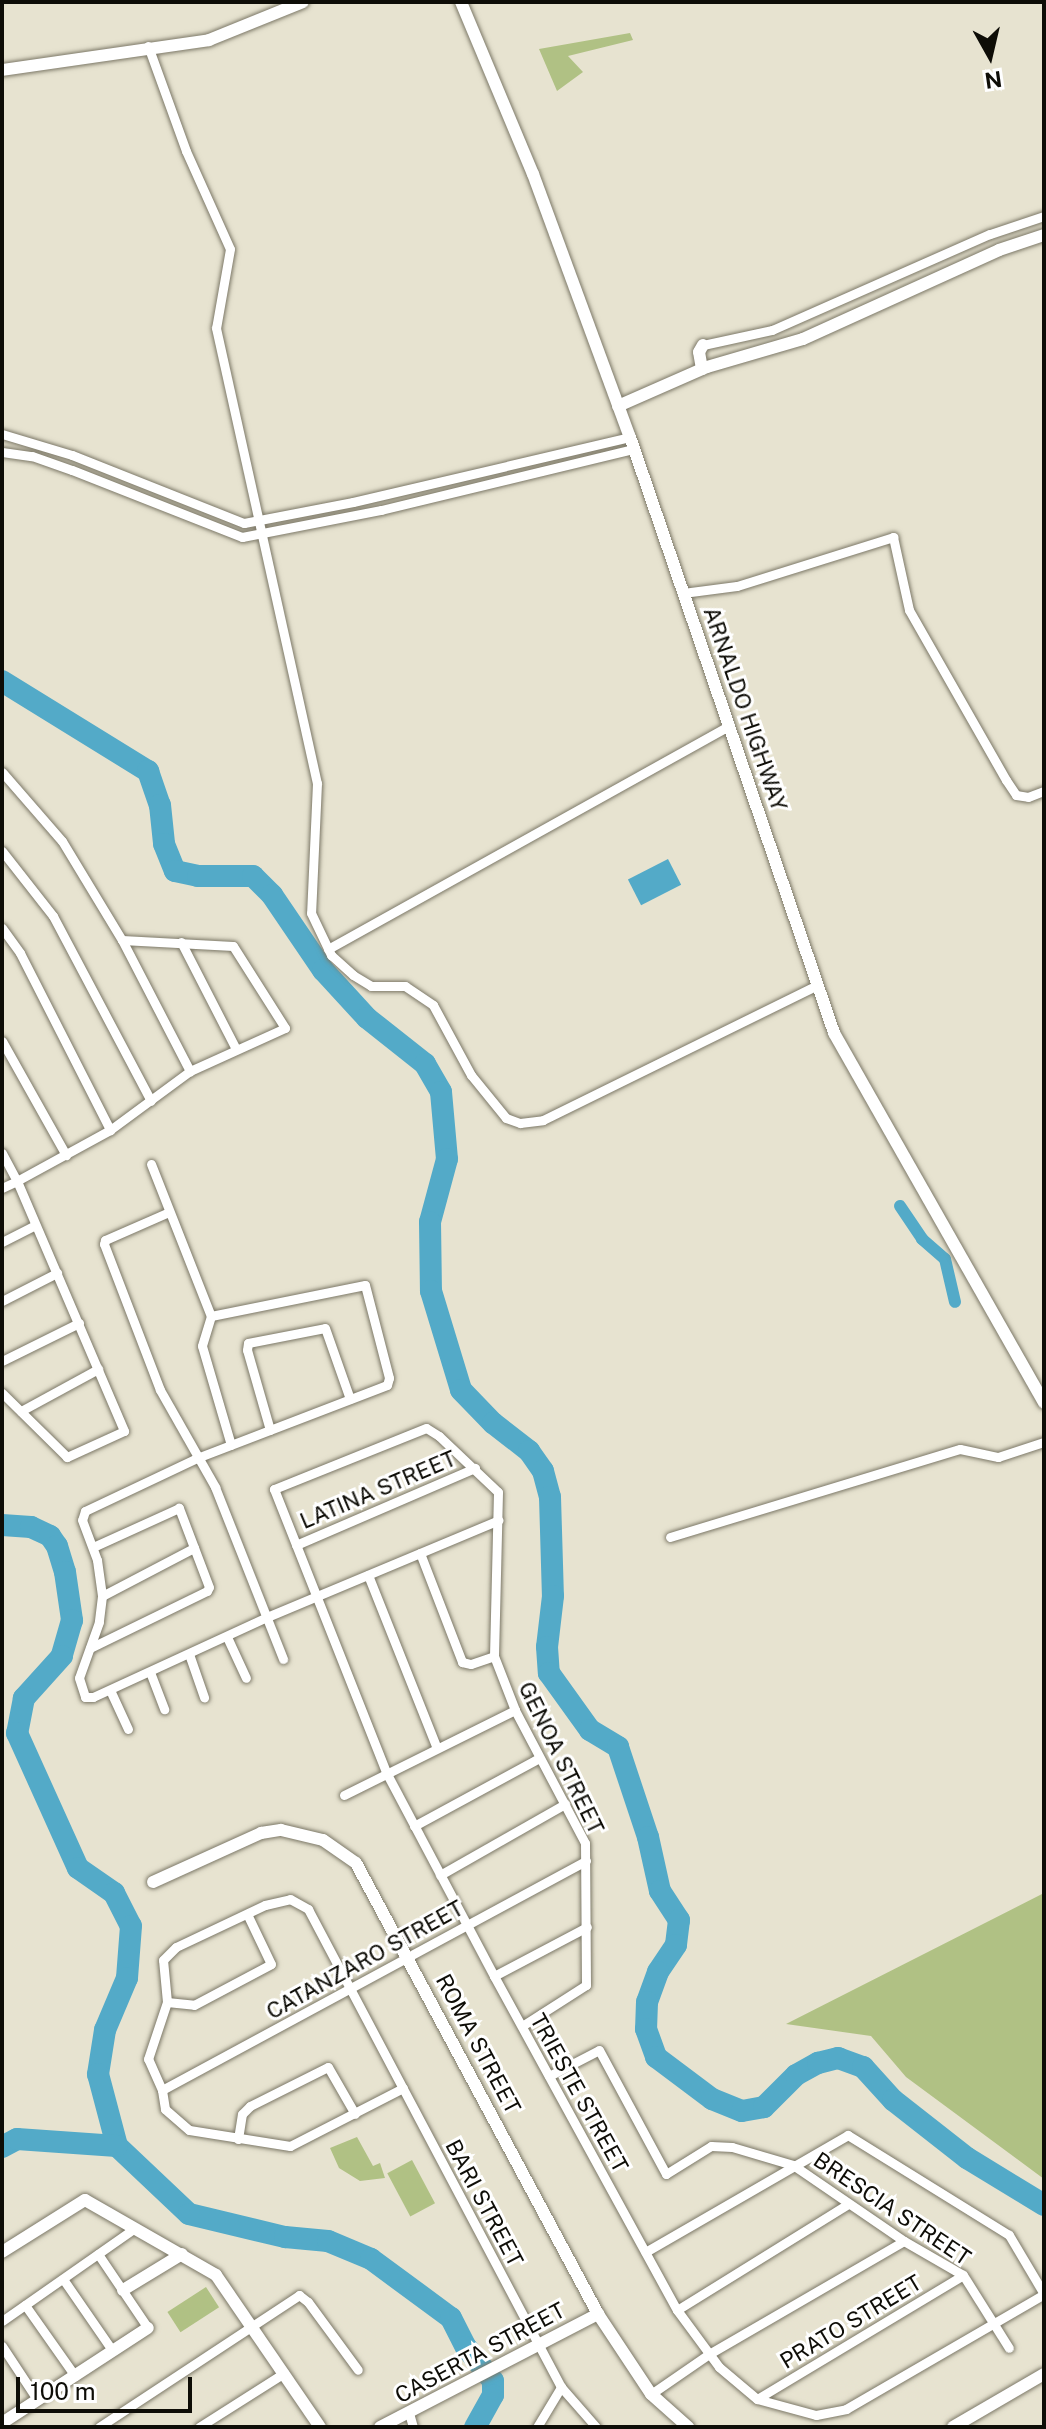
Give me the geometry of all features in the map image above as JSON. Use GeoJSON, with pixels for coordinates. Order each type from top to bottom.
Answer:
{"type":"FeatureCollection","features":[{"type":"Feature","properties":{"kind":"street"},"geometry":{"type":"LineString","coordinates":[[2,70],[148,46],[175,47],[209,40],[303,2]]}},
{"type":"Feature","properties":{"kind":"street","name":"ARNALDO HIGHWAY"},"geometry":{"type":"LineString","coordinates":[[461,2],[541,196],[632,443],[834,1033],[859,1083],[1044,1403]]}},
{"type":"Feature","properties":{"kind":"street"},"geometry":{"type":"LineString","coordinates":[[148,46],[186,151],[230,249],[216,328],[317,783],[311,913],[328,949],[353,975],[371,986],[405,986],[433,1005],[471,1075],[506,1118],[520,1123],[543,1120],[817,985]]}},
{"type":"Feature","properties":{"kind":"street"},"geometry":{"type":"LineString","coordinates":[[702,369],[699,352],[703,345],[772,330],[990,234],[1044,216]]}},
{"type":"Feature","properties":{"kind":"street"},"geometry":{"type":"LineString","coordinates":[[618,406],[702,369],[803,339],[999,250],[1044,235]]}},
{"type":"Feature","properties":{"kind":"street"},"geometry":{"type":"LineString","coordinates":[[2,434],[72,455],[244,523],[632,443]]}},
{"type":"Feature","properties":{"kind":"street"},"geometry":{"type":"LineString","coordinates":[[2,452],[32,456],[72,470],[242,537],[381,510],[632,443]]}},
{"type":"Feature","properties":{"kind":"street"},"geometry":{"type":"LineString","coordinates":[[683,593],[737,586],[893,537],[909,610],[1006,780],[1016,795],[1028,797],[1044,791]]}},
{"type":"Feature","properties":{"kind":"street"},"geometry":{"type":"LineString","coordinates":[[328,949],[730,725]]}},
{"type":"Feature","properties":{"kind":"street"},"geometry":{"type":"LineString","coordinates":[[2,772],[62,841],[122,940],[190,1071]]}},
{"type":"Feature","properties":{"kind":"street"},"geometry":{"type":"LineString","coordinates":[[2,851],[53,916],[151,1101]]}},
{"type":"Feature","properties":{"kind":"street"},"geometry":{"type":"LineString","coordinates":[[2,928],[20,953],[110,1130]]}},
{"type":"Feature","properties":{"kind":"street"},"geometry":{"type":"LineString","coordinates":[[2,1188],[110,1130],[190,1071],[285,1028],[233,946],[122,940]]}},
{"type":"Feature","properties":{"kind":"street"},"geometry":{"type":"LineString","coordinates":[[181,942],[236,1049]]}},
{"type":"Feature","properties":{"kind":"street"},"geometry":{"type":"LineString","coordinates":[[2,1041],[66,1155]]}},
{"type":"Feature","properties":{"kind":"street"},"geometry":{"type":"LineString","coordinates":[[2,1153],[17,1181],[124,1431],[67,1457],[2,1393]]}},
{"type":"Feature","properties":{"kind":"street"},"geometry":{"type":"LineString","coordinates":[[151,1164],[211,1316],[202,1346],[231,1445]]}},
{"type":"Feature","properties":{"kind":"street"},"geometry":{"type":"LineString","coordinates":[[169,1212],[105,1240],[104,1244],[160,1390],[215,1487],[283,1659]]}},
{"type":"Feature","properties":{"kind":"street"},"geometry":{"type":"LineString","coordinates":[[2,1242],[35,1225]]}},
{"type":"Feature","properties":{"kind":"street"},"geometry":{"type":"LineString","coordinates":[[2,1301],[57,1273]]}},
{"type":"Feature","properties":{"kind":"street"},"geometry":{"type":"LineString","coordinates":[[211,1316],[365,1285],[389,1378],[387,1385],[197,1458],[85,1511],[82,1520],[93,1547],[102,1596],[90,1648],[79,1678],[83,1694],[88,1698],[267,1617],[499,1520]]}},
{"type":"Feature","properties":{"kind":"street"},"geometry":{"type":"LineString","coordinates":[[2,1361],[79,1323]]}},
{"type":"Feature","properties":{"kind":"street"},"geometry":{"type":"LineString","coordinates":[[270,1430],[247,1350],[248,1343],[325,1328],[350,1399]]}},
{"type":"Feature","properties":{"kind":"street"},"geometry":{"type":"LineString","coordinates":[[21,1411],[98,1369]]}},
{"type":"Feature","properties":{"kind":"street","name":"GENOA STREET"},"geometry":{"type":"LineString","coordinates":[[274,1489],[426,1428],[475,1468],[498,1492],[494,1656],[515,1710],[585,1843],[586,1861],[586,1985],[522,2026]]}},
{"type":"Feature","properties":{"kind":"street"},"geometry":{"type":"LineString","coordinates":[[670,1537],[960,1449],[998,1457],[1044,1442]]}},
{"type":"Feature","properties":{"kind":"street","name":"LATINA STREET"},"geometry":{"type":"LineString","coordinates":[[296,1545],[475,1468]]}},
{"type":"Feature","properties":{"kind":"street","name":"TRIESTE STREET"},"geometry":{"type":"LineString","coordinates":[[274,1489],[386,1772],[677,2310],[719,2367],[757,2399],[816,2415],[846,2409],[1044,2294]]}},
{"type":"Feature","properties":{"kind":"street"},"geometry":{"type":"LineString","coordinates":[[90,1648],[207,1591],[179,1508],[93,1547]]}},
{"type":"Feature","properties":{"kind":"street"},"geometry":{"type":"LineString","coordinates":[[102,1596],[194,1548]]}},
{"type":"Feature","properties":{"kind":"street"},"geometry":{"type":"LineString","coordinates":[[420,1553],[462,1662],[471,1664],[494,1656]]}},
{"type":"Feature","properties":{"kind":"street"},"geometry":{"type":"LineString","coordinates":[[368,1575],[437,1748]]}},
{"type":"Feature","properties":{"kind":"street"},"geometry":{"type":"LineString","coordinates":[[227,1637],[246,1678]]}},
{"type":"Feature","properties":{"kind":"street"},"geometry":{"type":"LineString","coordinates":[[189,1654],[204,1697]]}},
{"type":"Feature","properties":{"kind":"street"},"geometry":{"type":"LineString","coordinates":[[150,1672],[164,1709]]}},
{"type":"Feature","properties":{"kind":"street"},"geometry":{"type":"LineString","coordinates":[[110,1690],[128,1729]]}},
{"type":"Feature","properties":{"kind":"street"},"geometry":{"type":"LineString","coordinates":[[344,1795],[515,1710]]}},
{"type":"Feature","properties":{"kind":"street"},"geometry":{"type":"LineString","coordinates":[[414,1826],[539,1758]]}},
{"type":"Feature","properties":{"kind":"street"},"geometry":{"type":"LineString","coordinates":[[440,1875],[565,1804]]}},
{"type":"Feature","properties":{"kind":"street","name":"ROMA STREET"},"geometry":{"type":"LineString","coordinates":[[153,1882],[261,1833],[281,1830],[304,1834],[341,1850],[356,1863],[598,2314],[651,2394],[688,2427]]}},
{"type":"Feature","properties":{"kind":"street","name":"CATANZARO STREET"},"geometry":{"type":"LineString","coordinates":[[162,2090],[586,1861]]}},
{"type":"Feature","properties":{"kind":"street","name":"BARI STREET"},"geometry":{"type":"LineString","coordinates":[[167,2002],[163,1960],[176,1947],[247,1914],[290,1899],[308,1909],[561,2387],[596,2427]]}},
{"type":"Feature","properties":{"kind":"street"},"geometry":{"type":"LineString","coordinates":[[247,1914],[271,1964],[194,2005],[167,2002],[148,2050],[149,2066],[162,2090],[165,2109],[178,2124],[189,2130],[290,2146],[403,2088]]}},
{"type":"Feature","properties":{"kind":"street"},"geometry":{"type":"LineString","coordinates":[[494,1976],[587,1927]]}},
{"type":"Feature","properties":{"kind":"street","name":"BRESCIA STREET"},"geometry":{"type":"LineString","coordinates":[[549,2076],[599,2050],[666,2174],[711,2146],[732,2147],[793,2165],[904,2241],[963,2275],[1009,2348]]}},
{"type":"Feature","properties":{"kind":"street"},"geometry":{"type":"LineString","coordinates":[[238,2139],[242,2114],[250,2106],[328,2067],[355,2114]]}},
{"type":"Feature","properties":{"kind":"street"},"geometry":{"type":"LineString","coordinates":[[645,2252],[848,2135],[1009,2235],[1044,2294]]}},
{"type":"Feature","properties":{"kind":"street"},"geometry":{"type":"LineString","coordinates":[[2,2252],[85,2200],[216,2275],[320,2427]]}},
{"type":"Feature","properties":{"kind":"street"},"geometry":{"type":"LineString","coordinates":[[677,2310],[848,2204]]}},
{"type":"Feature","properties":{"kind":"street"},"geometry":{"type":"LineString","coordinates":[[2,2321],[135,2228]]}},
{"type":"Feature","properties":{"kind":"street"},"geometry":{"type":"LineString","coordinates":[[651,2394],[709,2354],[904,2241]]}},
{"type":"Feature","properties":{"kind":"street"},"geometry":{"type":"LineString","coordinates":[[2,2423],[148,2328],[98,2254]]}},
{"type":"Feature","properties":{"kind":"street"},"geometry":{"type":"LineString","coordinates":[[123,2290],[182,2254]]}},
{"type":"Feature","properties":{"kind":"street","name":"PRATO STREET"},"geometry":{"type":"LineString","coordinates":[[757,2399],[963,2275]]}},
{"type":"Feature","properties":{"kind":"street"},"geometry":{"type":"LineString","coordinates":[[63,2279],[112,2350]]}},
{"type":"Feature","properties":{"kind":"street"},"geometry":{"type":"LineString","coordinates":[[99,2427],[116,2422],[252,2324],[299,2295],[308,2302],[358,2370]]}},
{"type":"Feature","properties":{"kind":"street"},"geometry":{"type":"LineString","coordinates":[[25,2305],[75,2376]]}},
{"type":"Feature","properties":{"kind":"street","name":"CASERTA STREET"},"geometry":{"type":"LineString","coordinates":[[380,2427],[598,2314]]}},
{"type":"Feature","properties":{"kind":"street"},"geometry":{"type":"LineString","coordinates":[[2,2346],[37,2399]]}},
{"type":"Feature","properties":{"kind":"street"},"geometry":{"type":"LineString","coordinates":[[199,2427],[284,2373]]}},
{"type":"Feature","properties":{"kind":"street"},"geometry":{"type":"LineString","coordinates":[[953,2427],[1044,2374]]}},
{"type":"Feature","properties":{"kind":"street"},"geometry":{"type":"LineString","coordinates":[[537,2427],[561,2387]]}},
{"type":"Feature","properties":{"kind":"street"},"geometry":{"type":"LineString","coordinates":[[409,2413],[413,2427]]}},
{"type":"Feature","properties":{"kind":"green space"},"geometry":{"type":"Polygon","coordinates":[[[630,33],[633,40],[568,56],[583,72],[557,91],[539,49],[630,33]]]}},
{"type":"Feature","properties":{"kind":"green space"},"geometry":{"type":"Polygon","coordinates":[[[1044,1893],[1044,2179],[906,2077],[871,2036],[786,2024],[1044,1893]]]}},
{"type":"Feature","properties":{"kind":"green space"},"geometry":{"type":"Polygon","coordinates":[[[357,2137],[373,2166],[380,2163],[385,2178],[360,2181],[339,2168],[330,2148],[357,2137]]]}},
{"type":"Feature","properties":{"kind":"green space"},"geometry":{"type":"Polygon","coordinates":[[[412,2160],[435,2203],[410,2216],[387,2173],[412,2160]]]}},
{"type":"Feature","properties":{"kind":"green space"},"geometry":{"type":"Polygon","coordinates":[[[206,2287],[219,2307],[180,2332],[167,2312],[206,2287]]]}},
{"type":"Feature","properties":{"kind":"water"},"geometry":{"type":"Polygon","coordinates":[[[668,859],[681,885],[641,905],[628,879],[668,859]]]}},
{"type":"Feature","properties":{"kind":"waterway"},"geometry":{"type":"LineString","coordinates":[[2,681],[148,771],[160,805],[164,844],[175,871],[198,876],[253,876],[272,895],[323,970],[367,1018],[425,1064],[441,1092],[447,1159],[430,1222],[431,1291],[461,1390],[493,1423],[529,1451],[543,1471],[550,1497],[553,1596],[547,1647],[549,1673],[590,1730],[618,1747],[648,1837],[660,1891],[679,1920],[676,1945],[658,1972],[647,2002],[646,2029],[656,2057],[712,2099],[742,2111],[764,2107],[796,2075],[818,2063],[838,2058],[863,2067],[893,2100],[967,2158],[1044,2205]]}},
{"type":"Feature","properties":{"kind":"waterway"},"geometry":{"type":"LineString","coordinates":[[900,1206],[922,1239],[945,1259],[955,1302]]}},
{"type":"Feature","properties":{"kind":"waterway"},"geometry":{"type":"LineString","coordinates":[[2,1525],[31,1527],[50,1536],[57,1546],[65,1572],[72,1620],[62,1656],[24,1698],[17,1733],[78,1868],[114,1893],[131,1926],[127,1978],[105,2030],[98,2074],[117,2146],[189,2214],[285,2237],[328,2241],[371,2259],[451,2318],[466,2347],[493,2381],[493,2395],[475,2427]]}},
{"type":"Feature","properties":{"kind":"waterway"},"geometry":{"type":"LineString","coordinates":[[2,2147],[17,2139],[117,2146]]}}]}
